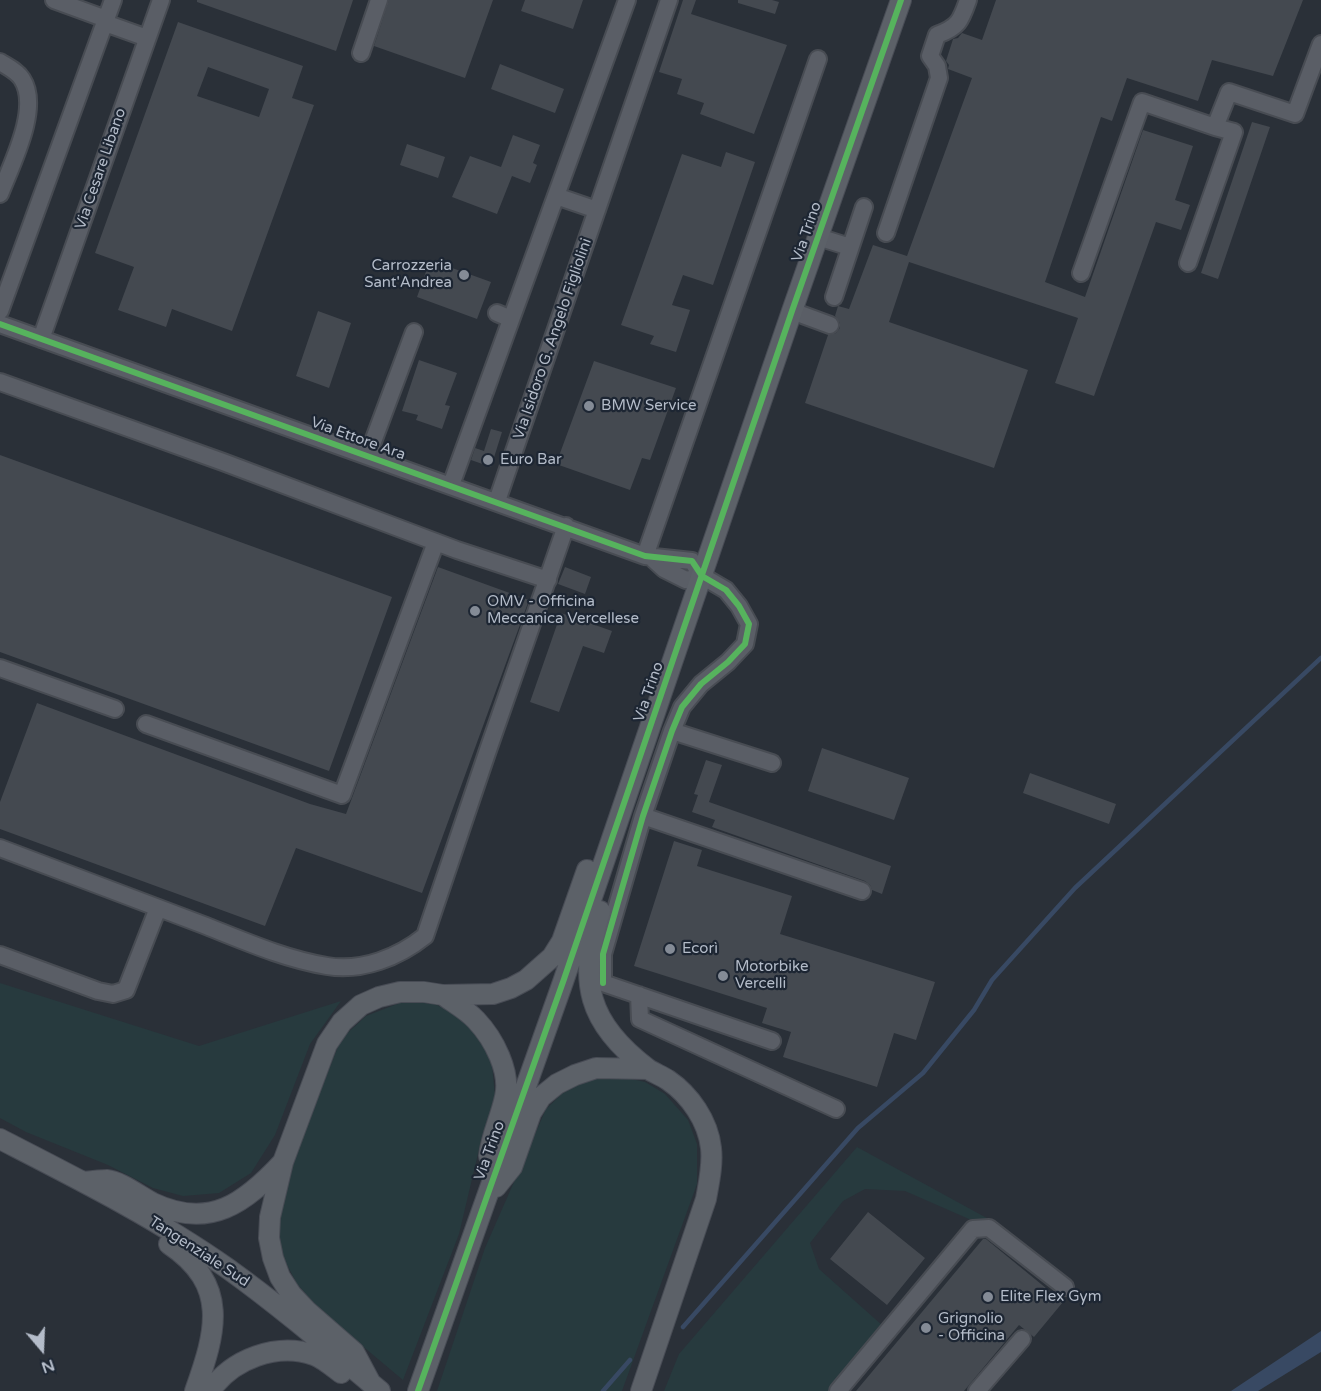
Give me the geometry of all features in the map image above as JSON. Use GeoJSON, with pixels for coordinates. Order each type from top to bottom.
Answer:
{"type":"FeatureCollection","features":[{"type":"Feature","properties":{"kind":"main road","name":"Via Trino"},"geometry":{"type":"LineString","coordinates":[[418,1391],[563,982],[792,311],[901,0]]}},
{"type":"Feature","properties":{"kind":"main road"},"geometry":{"type":"LineString","coordinates":[[375,1386],[354,1352],[291,1294],[280,1277],[269,1238],[270,1217],[283,1162],[327,1044],[342,1022],[361,1005],[379,997],[400,992],[443,995],[483,994],[511,988],[539,971],[562,941],[596,845],[625,799]]}},
{"type":"Feature","properties":{"kind":"main road"},"geometry":{"type":"LineString","coordinates":[[625,799],[618,853],[589,953],[588,976],[591,996],[608,1031],[622,1047],[648,1069],[667,1079],[683,1092],[706,1127],[711,1148],[711,1171],[706,1199],[641,1388]]}},
{"type":"Feature","properties":{"kind":"main road"},"geometry":{"type":"LineString","coordinates":[[443,995],[471,1016],[487,1033],[495,1047],[506,1083],[506,1096],[489,1149],[483,1204]]}},
{"type":"Feature","properties":{"kind":"main road"},"geometry":{"type":"LineString","coordinates":[[483,1204],[512,1167],[531,1113],[542,1097],[557,1084],[596,1068],[648,1069]]}},
{"type":"Feature","properties":{"kind":"main road","name":"Tangenziale Sud"},"geometry":{"type":"LineString","coordinates":[[0,1139],[126,1204],[235,1274],[273,1302],[375,1386]]}},
{"type":"Feature","properties":{"kind":"main road"},"geometry":{"type":"LineString","coordinates":[[84,1182],[110,1180],[154,1204],[175,1211],[207,1213],[240,1201],[257,1189],[283,1162]]}},
{"type":"Feature","properties":{"kind":"main road"},"geometry":{"type":"LineString","coordinates":[[126,1204],[144,1228],[190,1260],[210,1295],[213,1336],[195,1391]]}},
{"type":"Feature","properties":{"kind":"main road"},"geometry":{"type":"LineString","coordinates":[[210,1391],[228,1372],[243,1361],[260,1354],[282,1351],[301,1352],[315,1356],[343,1375],[375,1386]]}},
{"type":"Feature","properties":{"kind":"street"},"geometry":{"type":"LineString","coordinates":[[54,0],[85,5],[105,21],[147,38]]}},
{"type":"Feature","properties":{"kind":"street"},"geometry":{"type":"LineString","coordinates":[[0,311],[113,0]]}},
{"type":"Feature","properties":{"kind":"street","name":"Via Cesare Libano"},"geometry":{"type":"LineString","coordinates":[[41,339],[161,0]]}},
{"type":"Feature","properties":{"kind":"street"},"geometry":{"type":"LineString","coordinates":[[361,52],[379,0]]}},
{"type":"Feature","properties":{"kind":"street"},"geometry":{"type":"LineString","coordinates":[[451,485],[504,316],[556,196],[627,0]]}},
{"type":"Feature","properties":{"kind":"street","name":"Via Isidoro G. Angelo Figliolini"},"geometry":{"type":"LineString","coordinates":[[497,501],[669,0]]}},
{"type":"Feature","properties":{"kind":"street"},"geometry":{"type":"LineString","coordinates":[[886,233],[939,78],[937,66],[930,56],[938,34],[950,30],[961,21],[968,0]]}},
{"type":"Feature","properties":{"kind":"street"},"geometry":{"type":"LineString","coordinates":[[1215,127],[1229,92],[1295,114],[1321,44]]}},
{"type":"Feature","properties":{"kind":"street"},"geometry":{"type":"LineString","coordinates":[[649,557],[818,59]]}},
{"type":"Feature","properties":{"kind":"street"},"geometry":{"type":"LineString","coordinates":[[0,62],[22,79],[28,96],[29,113],[0,194]]}},
{"type":"Feature","properties":{"kind":"street"},"geometry":{"type":"LineString","coordinates":[[1081,273],[1142,102],[1234,132],[1188,263]]}},
{"type":"Feature","properties":{"kind":"street"},"geometry":{"type":"LineString","coordinates":[[556,196],[597,210]]}},
{"type":"Feature","properties":{"kind":"street"},"geometry":{"type":"LineString","coordinates":[[834,297],[864,207]]}},
{"type":"Feature","properties":{"kind":"street"},"geometry":{"type":"LineString","coordinates":[[818,237],[850,247]]}},
{"type":"Feature","properties":{"kind":"street"},"geometry":{"type":"LineString","coordinates":[[792,311],[831,325]]}},
{"type":"Feature","properties":{"kind":"street","name":"Via Ettore Ara"},"geometry":{"type":"LineString","coordinates":[[0,324],[649,557],[669,557],[692,561],[702,576]]}},
{"type":"Feature","properties":{"kind":"street"},"geometry":{"type":"LineString","coordinates":[[368,455],[414,332]]}},
{"type":"Feature","properties":{"kind":"street"},"geometry":{"type":"LineString","coordinates":[[0,382],[436,542],[548,580]]}},
{"type":"Feature","properties":{"kind":"street"},"geometry":{"type":"LineString","coordinates":[[0,848],[271,951],[329,967],[355,966],[387,960],[411,948],[425,936],[566,526]]}},
{"type":"Feature","properties":{"kind":"street"},"geometry":{"type":"LineString","coordinates":[[146,724],[342,795],[436,542]]}},
{"type":"Feature","properties":{"kind":"street"},"geometry":{"type":"LineString","coordinates":[[702,576],[726,590],[740,606],[749,624],[745,644],[728,662],[701,684],[682,707],[643,816],[603,954],[603,982],[772,1041]]}},
{"type":"Feature","properties":{"kind":"street"},"geometry":{"type":"LineString","coordinates":[[0,668],[115,709]]}},
{"type":"Feature","properties":{"kind":"street"},"geometry":{"type":"LineString","coordinates":[[672,731],[772,763]]}},
{"type":"Feature","properties":{"kind":"street"},"geometry":{"type":"LineString","coordinates":[[643,816],[862,891]]}},
{"type":"Feature","properties":{"kind":"street"},"geometry":{"type":"LineString","coordinates":[[0,955],[98,991],[113,994],[126,990],[158,908]]}},
{"type":"Feature","properties":{"kind":"street"},"geometry":{"type":"LineString","coordinates":[[639,995],[640,1018],[836,1109]]}},
{"type":"Feature","properties":{"kind":"street"},"geometry":{"type":"LineString","coordinates":[[838,1391],[973,1229],[989,1228],[1065,1287]]}},
{"type":"Feature","properties":{"kind":"street"},"geometry":{"type":"LineString","coordinates":[[977,1391],[1022,1339]]}},
{"type":"Feature","properties":{"kind":"green space"},"geometry":{"type":"Polygon","coordinates":[[[0,983],[199,1046],[341,1001],[310,1044],[275,1135],[251,1173],[219,1193],[183,1196],[153,1188],[108,1165],[26,1132],[0,1118],[0,983]]]}},
{"type":"Feature","properties":{"kind":"green space"},"geometry":{"type":"Polygon","coordinates":[[[405,1001],[434,1004],[451,1011],[477,1030],[492,1065],[495,1096],[481,1141],[459,1234],[403,1380],[322,1312],[297,1284],[282,1255],[277,1213],[293,1160],[341,1039],[366,1016],[405,1001]]]}},
{"type":"Feature","properties":{"kind":"green space"},"geometry":{"type":"Polygon","coordinates":[[[623,1077],[645,1082],[665,1094],[688,1120],[697,1144],[697,1184],[622,1391],[437,1391],[485,1248],[546,1109],[568,1088],[593,1079],[623,1077]]]}},
{"type":"Feature","properties":{"kind":"green space"},"geometry":{"type":"Polygon","coordinates":[[[857,1147],[994,1222],[969,1219],[905,1191],[865,1189],[843,1201],[810,1243],[819,1269],[883,1326],[829,1391],[664,1391],[679,1354],[857,1147]]]}},
{"type":"Feature","properties":{"kind":"water"},"geometry":{"type":"Polygon","coordinates":[[[1321,1331],[1321,1352],[1258,1391],[1231,1391],[1321,1331]]]}},
{"type":"Feature","properties":{"kind":"building"},"geometry":{"type":"Polygon","coordinates":[[[197,0],[353,0],[336,51],[197,2],[197,0]]]}},
{"type":"Feature","properties":{"kind":"building"},"geometry":{"type":"Polygon","coordinates":[[[389,0],[493,0],[465,78],[374,46],[389,0]]]}},
{"type":"Feature","properties":{"kind":"building"},"geometry":{"type":"Polygon","coordinates":[[[525,0],[583,0],[573,29],[521,11],[525,0]]]}},
{"type":"Feature","properties":{"kind":"building"},"geometry":{"type":"Polygon","coordinates":[[[683,0],[696,0],[691,14],[787,45],[754,134],[700,114],[704,103],[677,94],[682,79],[659,72],[683,0]]]}},
{"type":"Feature","properties":{"kind":"building"},"geometry":{"type":"Polygon","coordinates":[[[738,0],[779,2],[775,14],[738,3],[738,0]]]}},
{"type":"Feature","properties":{"kind":"building"},"geometry":{"type":"Polygon","coordinates":[[[996,0],[1303,0],[1273,76],[1212,60],[1198,101],[1127,78],[1112,121],[1101,117],[1045,282],[1085,297],[1143,130],[1193,146],[1175,200],[1190,205],[1181,230],[1156,222],[1094,396],[1055,383],[1078,318],[909,262],[889,322],[1028,370],[994,468],[805,403],[828,335],[836,333],[840,328],[840,323],[835,316],[838,306],[849,309],[873,245],[907,256],[972,78],[948,69],[949,65],[946,61],[953,39],[958,38],[962,33],[982,40],[996,0]]]}},
{"type":"Feature","properties":{"kind":"building"},"geometry":{"type":"Polygon","coordinates":[[[178,22],[303,66],[292,98],[314,105],[232,331],[172,309],[166,327],[118,310],[134,267],[95,253],[178,22]],[[208,67],[197,96],[259,117],[269,89],[208,67]]]}},
{"type":"Feature","properties":{"kind":"building"},"geometry":{"type":"Polygon","coordinates":[[[500,64],[564,89],[555,113],[491,89],[500,64]]]}},
{"type":"Feature","properties":{"kind":"building"},"geometry":{"type":"Polygon","coordinates":[[[1252,122],[1270,127],[1218,279],[1201,273],[1252,122]]]}},
{"type":"Feature","properties":{"kind":"building"},"geometry":{"type":"Polygon","coordinates":[[[513,135],[540,145],[533,163],[537,165],[530,183],[512,176],[497,214],[452,197],[470,156],[501,167],[513,135]]]}},
{"type":"Feature","properties":{"kind":"building"},"geometry":{"type":"Polygon","coordinates":[[[407,144],[445,157],[438,178],[400,165],[407,144]]]}},
{"type":"Feature","properties":{"kind":"building"},"geometry":{"type":"Polygon","coordinates":[[[726,152],[755,162],[713,285],[683,275],[672,305],[690,310],[676,352],[650,344],[654,336],[621,325],[682,154],[721,167],[726,152]]]}},
{"type":"Feature","properties":{"kind":"building"},"geometry":{"type":"Polygon","coordinates":[[[430,260],[491,282],[477,319],[417,297],[430,260]]]}},
{"type":"Feature","properties":{"kind":"building"},"geometry":{"type":"Polygon","coordinates":[[[318,311],[351,323],[329,388],[296,376],[318,311]]]}},
{"type":"Feature","properties":{"kind":"building"},"geometry":{"type":"Polygon","coordinates":[[[419,360],[457,373],[445,405],[450,406],[442,429],[416,420],[418,415],[402,411],[419,360]]]}},
{"type":"Feature","properties":{"kind":"building"},"geometry":{"type":"Polygon","coordinates":[[[594,361],[676,388],[650,460],[642,458],[630,490],[556,464],[594,361]]]}},
{"type":"Feature","properties":{"kind":"building"},"geometry":{"type":"Polygon","coordinates":[[[491,429],[502,432],[491,467],[471,460],[475,448],[484,451],[491,429]]]}},
{"type":"Feature","properties":{"kind":"building"},"geometry":{"type":"Polygon","coordinates":[[[0,455],[392,597],[329,771],[0,652],[0,455]]]}},
{"type":"Feature","properties":{"kind":"building"},"geometry":{"type":"Polygon","coordinates":[[[438,567],[529,600],[422,893],[296,848],[265,926],[0,829],[0,802],[37,703],[310,804],[346,814],[438,567]]]}},
{"type":"Feature","properties":{"kind":"building"},"geometry":{"type":"Polygon","coordinates":[[[565,567],[591,577],[585,594],[558,584],[565,567]]]}},
{"type":"Feature","properties":{"kind":"building"},"geometry":{"type":"Polygon","coordinates":[[[561,613],[612,631],[604,653],[583,646],[559,712],[530,702],[561,613]]]}},
{"type":"Feature","properties":{"kind":"building"},"geometry":{"type":"Polygon","coordinates":[[[822,748],[909,778],[894,820],[808,791],[822,748]]]}},
{"type":"Feature","properties":{"kind":"building"},"geometry":{"type":"Polygon","coordinates":[[[706,760],[722,765],[709,802],[891,866],[882,894],[872,890],[865,881],[712,827],[715,820],[692,812],[698,795],[694,794],[706,760]]]}},
{"type":"Feature","properties":{"kind":"building"},"geometry":{"type":"Polygon","coordinates":[[[1030,773],[1116,804],[1109,824],[1023,793],[1030,773]]]}},
{"type":"Feature","properties":{"kind":"building"},"geometry":{"type":"Polygon","coordinates":[[[674,841],[702,850],[697,866],[792,896],[780,934],[935,982],[916,1040],[894,1033],[877,1087],[783,1057],[791,1032],[762,1023],[767,1008],[634,966],[674,841]]]}},
{"type":"Feature","properties":{"kind":"building"},"geometry":{"type":"Polygon","coordinates":[[[868,1212],[925,1258],[887,1305],[830,1259],[868,1212]]]}},
{"type":"Feature","properties":{"kind":"building"},"geometry":{"type":"Polygon","coordinates":[[[983,1239],[986,1239],[1063,1302],[1034,1337],[1019,1325],[964,1391],[856,1391],[983,1239]]]}},
{"type":"Feature","properties":{"kind":"waterway"},"geometry":{"type":"LineString","coordinates":[[683,1327],[858,1128],[923,1073],[974,1010],[992,980],[1075,888],[1321,658]]}},
{"type":"Feature","properties":{"kind":"waterway"},"geometry":{"type":"LineString","coordinates":[[603,1391],[630,1360]]}},
{"type":"Feature","properties":{"kind":"cycle path"},"geometry":{"type":"LineString","coordinates":[[418,1391],[563,982],[792,311],[901,0]]}},
{"type":"Feature","properties":{"kind":"cycle path"},"geometry":{"type":"LineString","coordinates":[[0,324],[645,556],[692,561],[702,576],[726,590],[739,606],[749,624],[745,644],[728,662],[701,684],[682,707],[643,816],[603,954],[603,983]]}},
{"type":"Feature","properties":{"kind":"place","name":"Carrozzeria Sant'Andrea"},"geometry":{"type":"Point","coordinates":[464,275]}},
{"type":"Feature","properties":{"kind":"place","name":"BMW Service"},"geometry":{"type":"Point","coordinates":[589,406]}},
{"type":"Feature","properties":{"kind":"place","name":"Euro Bar"},"geometry":{"type":"Point","coordinates":[488,460]}},
{"type":"Feature","properties":{"kind":"place","name":"OMV - Officina Meccanica Vercellese"},"geometry":{"type":"Point","coordinates":[475,611]}},
{"type":"Feature","properties":{"kind":"place","name":"Ecorì"},"geometry":{"type":"Point","coordinates":[670,949]}},
{"type":"Feature","properties":{"kind":"place","name":"Motorbike Vercelli"},"geometry":{"type":"Point","coordinates":[723,976]}},
{"type":"Feature","properties":{"kind":"place","name":"Elite Flex Gym"},"geometry":{"type":"Point","coordinates":[988,1297]}},
{"type":"Feature","properties":{"kind":"place","name":"Grignolio - Officina"},"geometry":{"type":"Point","coordinates":[926,1328]}}]}
